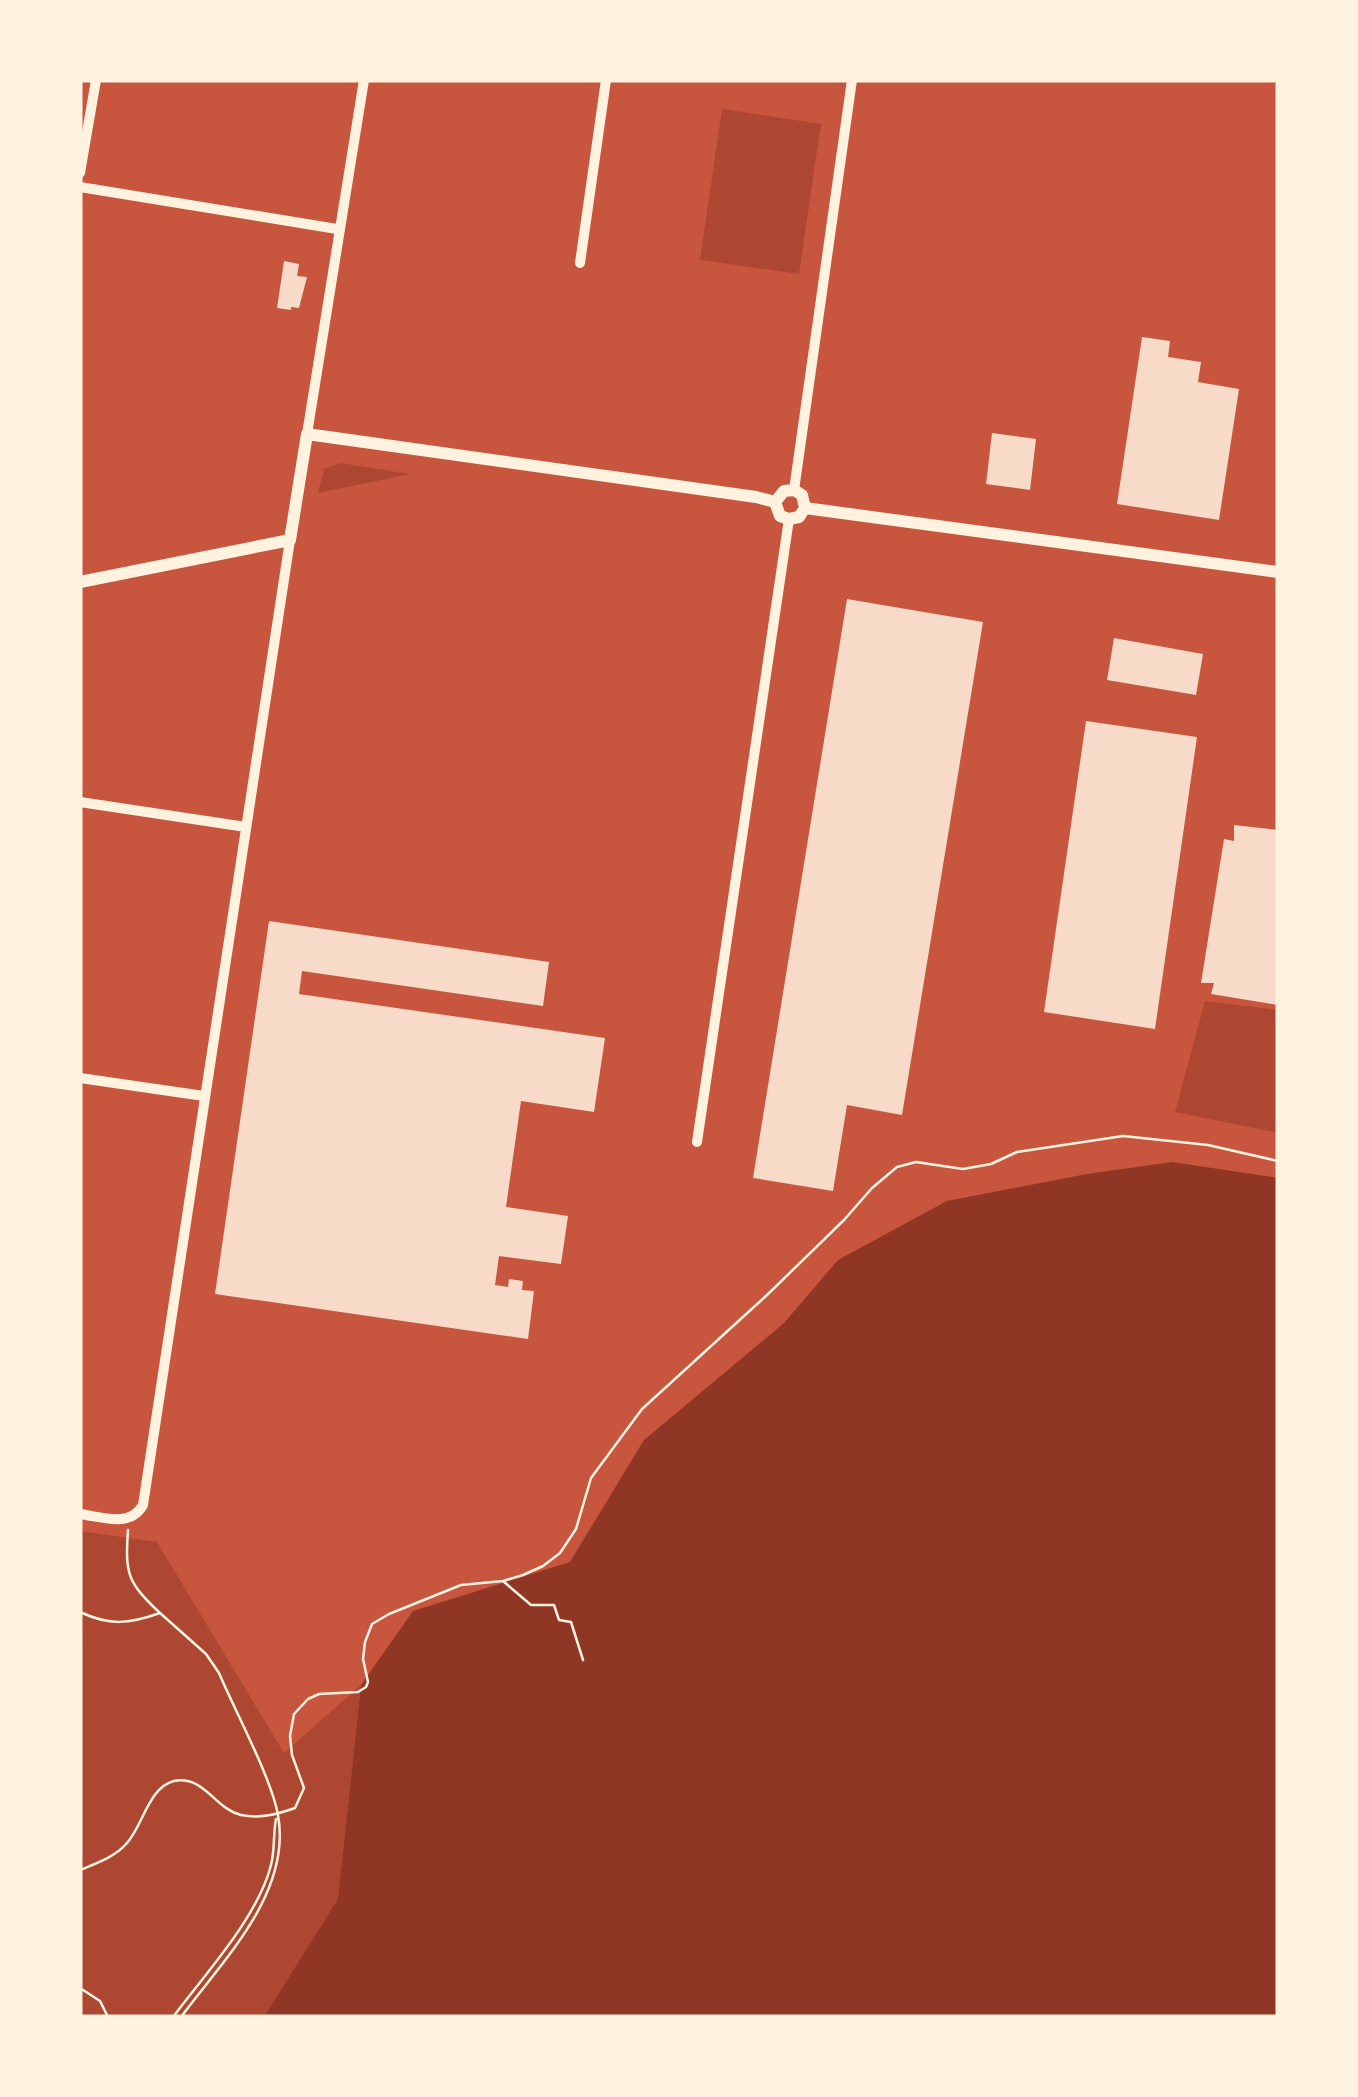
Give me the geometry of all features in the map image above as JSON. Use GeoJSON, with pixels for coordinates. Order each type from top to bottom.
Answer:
{"type":"FeatureCollection","features":[{"type":"Feature","properties":{"kind":"street"},"geometry":{"type":"LineString","coordinates":[[80,173],[96,80]]}},
{"type":"Feature","properties":{"kind":"street"},"geometry":{"type":"LineString","coordinates":[[80,1514],[129,1518],[138,1515],[144,1505],[337,229],[364,80]]}},
{"type":"Feature","properties":{"kind":"street"},"geometry":{"type":"LineString","coordinates":[[580,264],[606,80]]}},
{"type":"Feature","properties":{"kind":"street"},"geometry":{"type":"LineString","coordinates":[[794,490],[852,80]]}},
{"type":"Feature","properties":{"kind":"street"},"geometry":{"type":"LineString","coordinates":[[80,188],[337,229]]}},
{"type":"Feature","properties":{"kind":"street"},"geometry":{"type":"LineString","coordinates":[[307,434],[776,502]]}},
{"type":"Feature","properties":{"kind":"street"},"geometry":{"type":"LineString","coordinates":[[784,490],[794,490],[802,495],[805,508],[800,517],[790,520],[780,516],[776,502],[784,490]]}},
{"type":"Feature","properties":{"kind":"street"},"geometry":{"type":"LineString","coordinates":[[805,508],[1278,572]]}},
{"type":"Feature","properties":{"kind":"street"},"geometry":{"type":"LineString","coordinates":[[698,1142],[790,520]]}},
{"type":"Feature","properties":{"kind":"street"},"geometry":{"type":"LineString","coordinates":[[80,582],[290,540]]}},
{"type":"Feature","properties":{"kind":"street"},"geometry":{"type":"LineString","coordinates":[[80,802],[246,826]]}},
{"type":"Feature","properties":{"kind":"street"},"geometry":{"type":"LineString","coordinates":[[80,1078],[204,1096]]}},
{"type":"Feature","properties":{"kind":"path"},"geometry":{"type":"LineString","coordinates":[[80,1870],[109,1858],[128,1842],[167,1782],[196,1783],[238,1815],[262,1818],[296,1808],[304,1788],[296,1771],[290,1736],[294,1714],[319,1694],[358,1692],[366,1687],[364,1642],[372,1624],[460,1585],[503,1581],[544,1566],[570,1540],[591,1478],[642,1409],[767,1295],[872,1188],[898,1167],[916,1162],[963,1169],[991,1164],[1018,1152],[1123,1136],[1160,1138],[1278,1161]]}},
{"type":"Feature","properties":{"kind":"path"},"geometry":{"type":"LineString","coordinates":[[129,1518],[129,1579],[206,1654],[219,1673],[278,1812],[278,1850],[270,1887],[181,2017]]}},
{"type":"Feature","properties":{"kind":"path"},"geometry":{"type":"LineString","coordinates":[[503,1581],[531,1605],[554,1605],[559,1620],[571,1622],[584,1660]]}},
{"type":"Feature","properties":{"kind":"path"},"geometry":{"type":"LineString","coordinates":[[80,1612],[107,1623],[132,1623],[160,1613]]}},
{"type":"Feature","properties":{"kind":"path"},"geometry":{"type":"LineString","coordinates":[[174,2017],[262,1889],[271,1865],[278,1812]]}},
{"type":"Feature","properties":{"kind":"path"},"geometry":{"type":"LineString","coordinates":[[80,1988],[100,2001],[108,2017]]}},
{"type":"Feature","properties":{"kind":"shaded area"},"geometry":{"type":"Polygon","coordinates":[[[722,109],[821,124],[799,274],[700,260],[722,109]]]}},
{"type":"Feature","properties":{"kind":"shaded area"},"geometry":{"type":"Polygon","coordinates":[[[340,463],[410,474],[318,493],[324,469],[340,463]]]}},
{"type":"Feature","properties":{"kind":"shaded area"},"geometry":{"type":"Polygon","coordinates":[[[1205,1001],[1278,1010],[1278,1133],[1175,1112],[1205,1001]]]}},
{"type":"Feature","properties":{"kind":"shaded area"},"geometry":{"type":"Polygon","coordinates":[[[1172,1162],[1278,1178],[1278,2017],[264,2017],[338,1899],[361,1685],[413,1611],[570,1562],[644,1440],[784,1323],[838,1260],[947,1201],[1172,1162]]]}},
{"type":"Feature","properties":{"kind":"shaded area"},"geometry":{"type":"Polygon","coordinates":[[[80,1531],[157,1542],[284,1753],[361,1685],[338,1899],[264,2017],[80,2017],[80,1531]]]}},
{"type":"Feature","properties":{"kind":"building"},"geometry":{"type":"Polygon","coordinates":[[[284,261],[299,264],[297,276],[307,277],[299,308],[291,310],[277,308],[284,261]]]}},
{"type":"Feature","properties":{"kind":"building"},"geometry":{"type":"Polygon","coordinates":[[[1142,337],[1170,341],[1168,357],[1201,362],[1198,382],[1239,389],[1219,520],[1117,504],[1142,337]]]}},
{"type":"Feature","properties":{"kind":"building"},"geometry":{"type":"Polygon","coordinates":[[[992,433],[1036,439],[1030,490],[986,484],[992,433]]]}},
{"type":"Feature","properties":{"kind":"building"},"geometry":{"type":"Polygon","coordinates":[[[847,599],[983,622],[902,1115],[847,1105],[833,1191],[753,1178],[847,599]]]}},
{"type":"Feature","properties":{"kind":"building"},"geometry":{"type":"Polygon","coordinates":[[[1114,638],[1203,654],[1196,695],[1107,680],[1114,638]]]}},
{"type":"Feature","properties":{"kind":"building"},"geometry":{"type":"Polygon","coordinates":[[[1086,721],[1197,737],[1155,1029],[1044,1012],[1086,721]]]}},
{"type":"Feature","properties":{"kind":"building"},"geometry":{"type":"Polygon","coordinates":[[[1234,825],[1278,830],[1278,1005],[1211,994],[1214,983],[1201,983],[1224,839],[1234,841],[1234,825]]]}},
{"type":"Feature","properties":{"kind":"building"},"geometry":{"type":"Polygon","coordinates":[[[269,921],[549,962],[543,1006],[302,971],[299,994],[605,1038],[594,1112],[521,1101],[506,1207],[568,1216],[561,1264],[499,1256],[495,1285],[508,1287],[509,1279],[523,1281],[522,1290],[534,1291],[528,1339],[215,1294],[269,921]]]}}]}
